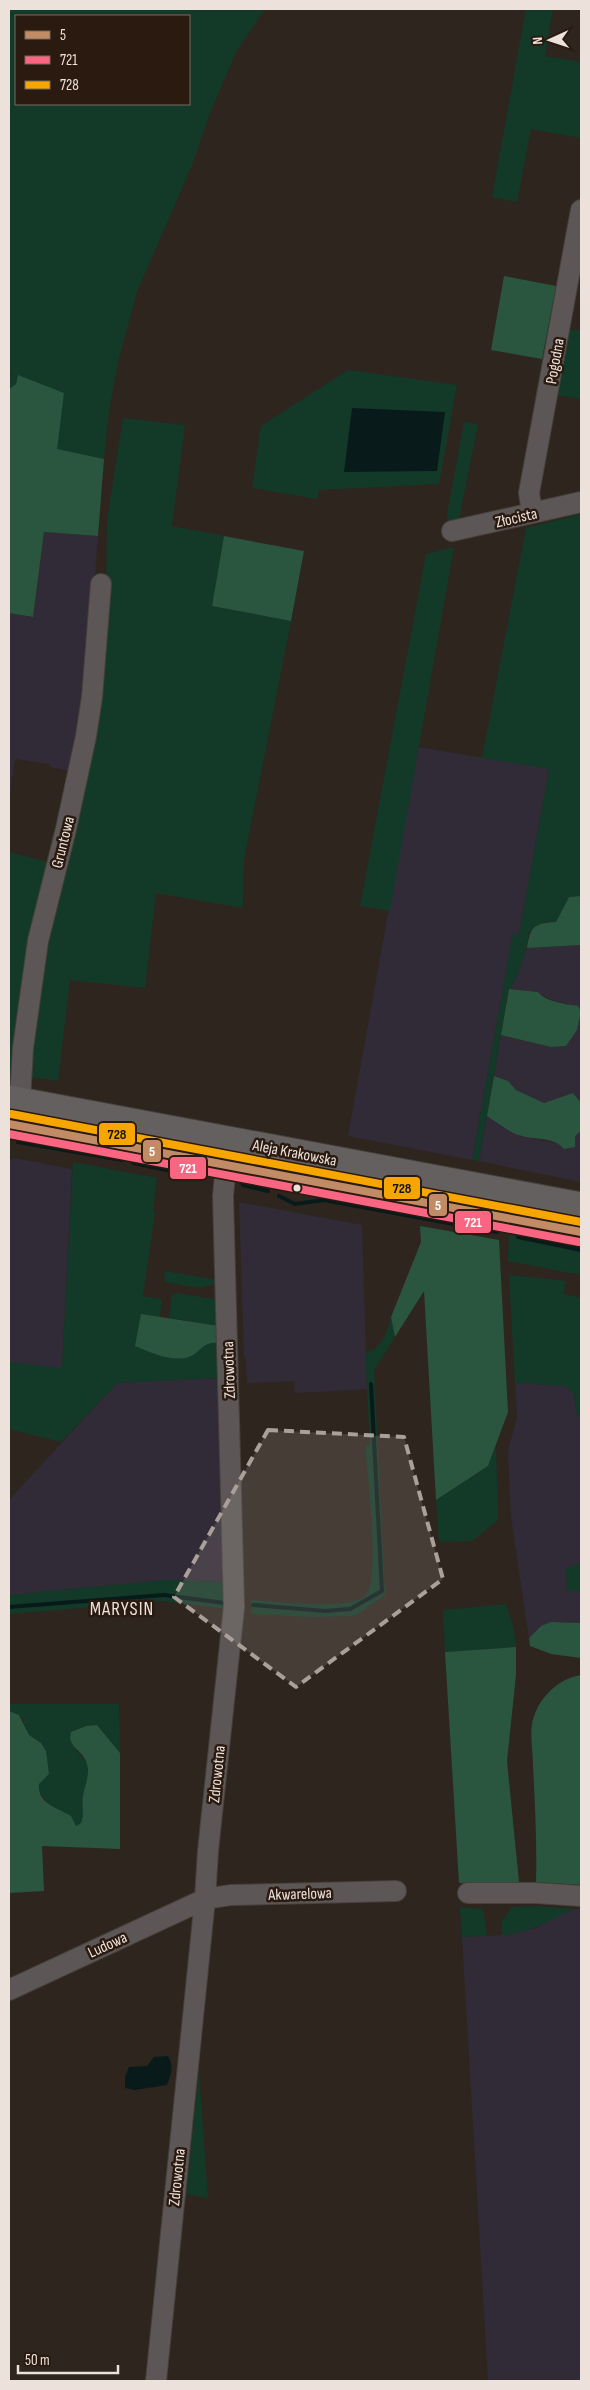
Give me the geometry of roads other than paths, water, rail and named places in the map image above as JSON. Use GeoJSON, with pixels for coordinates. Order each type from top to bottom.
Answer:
{"type":"FeatureCollection","features":[{"type":"Feature","properties":{"kind":"main road","name":"Aleja Krakowska"},"geometry":{"type":"LineString","coordinates":[[14,1099],[581,1205]]}},
{"type":"Feature","properties":{"kind":"main road","name":"Aleja Krakowska"},"geometry":{"type":"LineString","coordinates":[[9,1124],[581,1232]]}},
{"type":"Feature","properties":{"kind":"street","name":"Pogodna"},"geometry":{"type":"LineString","coordinates":[[532,512],[529,493],[581,210]]}},
{"type":"Feature","properties":{"kind":"street","name":"Złocista"},"geometry":{"type":"LineString","coordinates":[[452,531],[581,502]]}},
{"type":"Feature","properties":{"kind":"street","name":"Gruntowa"},"geometry":{"type":"LineString","coordinates":[[14,1099],[38,941],[66,829],[86,736],[92,696],[102,584]]}},
{"type":"Feature","properties":{"kind":"street","name":"Zdrowotna"},"geometry":{"type":"LineString","coordinates":[[156,2381],[234,1607],[223,1196],[226,1166]]}},
{"type":"Feature","properties":{"kind":"street","name":"Akwarelowa"},"geometry":{"type":"LineString","coordinates":[[205,1899],[241,1895],[396,1891]]}},
{"type":"Feature","properties":{"kind":"street"},"geometry":{"type":"LineString","coordinates":[[468,1893],[536,1893],[581,1896]]}},
{"type":"Feature","properties":{"kind":"street","name":"Ludowa"},"geometry":{"type":"LineString","coordinates":[[9,1990],[205,1899]]}},
{"type":"Feature","properties":{"kind":"waterway"},"geometry":{"type":"LineString","coordinates":[[18,1142],[122,1160]]}},
{"type":"Feature","properties":{"kind":"waterway"},"geometry":{"type":"LineString","coordinates":[[133,1163],[177,1172]]}},
{"type":"Feature","properties":{"kind":"waterway"},"geometry":{"type":"LineString","coordinates":[[243,1185],[268,1191]]}},
{"type":"Feature","properties":{"kind":"waterway"},"geometry":{"type":"LineString","coordinates":[[279,1196],[295,1204],[324,1200],[497,1232]]}},
{"type":"Feature","properties":{"kind":"waterway"},"geometry":{"type":"LineString","coordinates":[[518,1237],[581,1250]]}},
{"type":"Feature","properties":{"kind":"waterway"},"geometry":{"type":"LineString","coordinates":[[253,1605],[325,1611],[350,1609],[382,1591],[371,1384]]}},
{"type":"Feature","properties":{"kind":"waterway"},"geometry":{"type":"LineString","coordinates":[[9,1607],[164,1595],[224,1603]]}},
{"type":"Feature","properties":{"kind":"district","name":"MARYSIN"},"geometry":{"type":"Point","coordinates":[122,1608]}}]}
